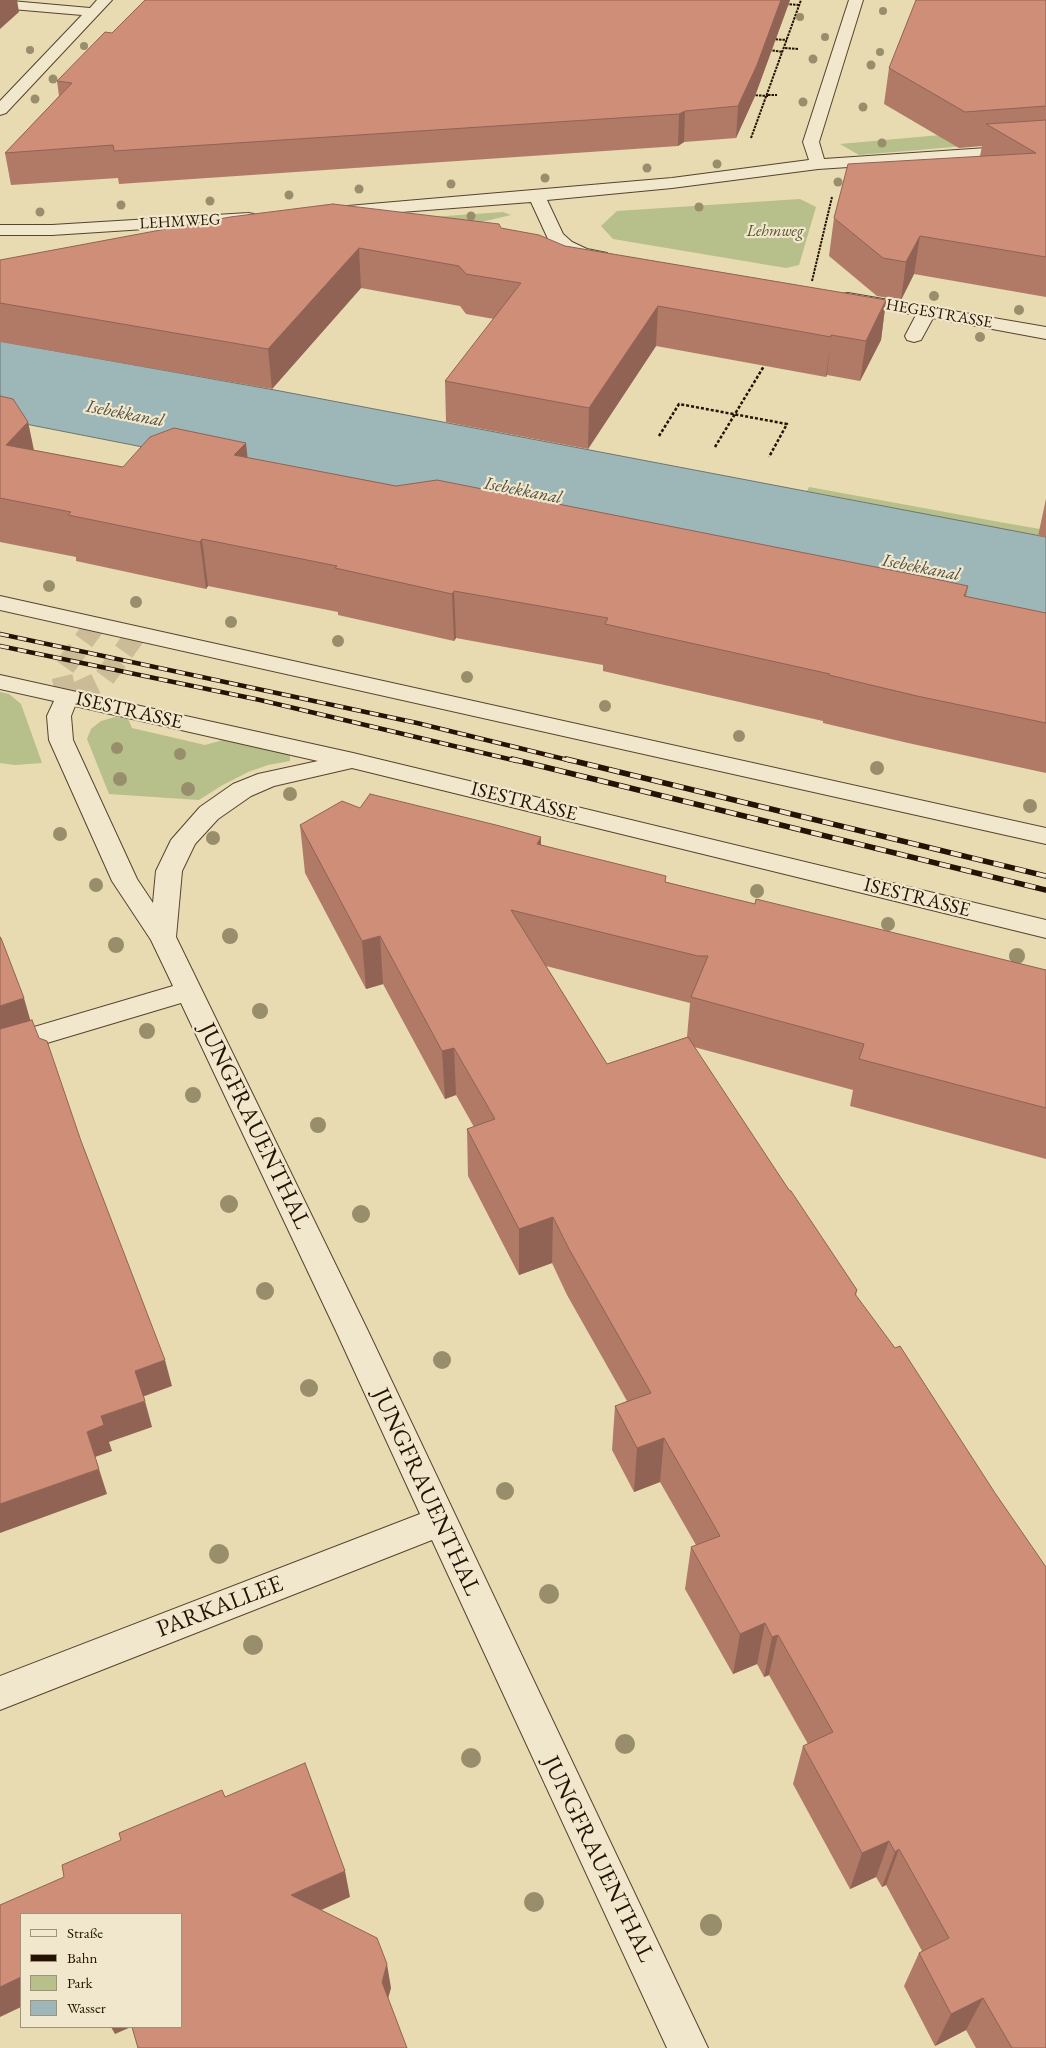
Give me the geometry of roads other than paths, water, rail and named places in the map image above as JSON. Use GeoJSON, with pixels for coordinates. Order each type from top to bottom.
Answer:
{"type":"FeatureCollection","features":[{"type":"Feature","properties":{"kind":"street"},"geometry":{"type":"LineString","coordinates":[[0,110],[105,0]]}},
{"type":"Feature","properties":{"kind":"street"},"geometry":{"type":"LineString","coordinates":[[818,164],[811,142],[856,0]]}},
{"type":"Feature","properties":{"kind":"street"},"geometry":{"type":"LineString","coordinates":[[0,4],[92,12]]}},
{"type":"Feature","properties":{"kind":"street"},"geometry":{"type":"LineString","coordinates":[[315,213],[537,196],[672,183],[818,164],[1046,149]]}},
{"type":"Feature","properties":{"kind":"street"},"geometry":{"type":"LineString","coordinates":[[537,196],[555,237],[566,246],[582,253],[615,259]]}},
{"type":"Feature","properties":{"kind":"street","name":"LEHMWEG"},"geometry":{"type":"LineString","coordinates":[[0,230],[52,230],[261,217]]}},
{"type":"Feature","properties":{"kind":"street"},"geometry":{"type":"LineString","coordinates":[[178,239],[243,219]]}},
{"type":"Feature","properties":{"kind":"street","name":"HEGESTRASSE"},"geometry":{"type":"LineString","coordinates":[[836,296],[1046,333]]}},
{"type":"Feature","properties":{"kind":"street"},"geometry":{"type":"LineString","coordinates":[[914,336],[927,312]]}},
{"type":"Feature","properties":{"kind":"street"},"geometry":{"type":"LineString","coordinates":[[0,603],[1046,836]]}},
{"type":"Feature","properties":{"kind":"street","name":"ISESTRASSE"},"geometry":{"type":"LineString","coordinates":[[0,682],[353,761],[1046,929]]}},
{"type":"Feature","properties":{"kind":"street","name":"JUNGFRAUENTHAL"},"geometry":{"type":"LineString","coordinates":[[67,697],[59,716],[61,740],[125,881],[163,938],[352,1331],[439,1522],[688,2048]]}},
{"type":"Feature","properties":{"kind":"street"},"geometry":{"type":"LineString","coordinates":[[163,938],[169,871],[184,840],[209,812],[242,790],[267,780],[353,761]]}},
{"type":"Feature","properties":{"kind":"street"},"geometry":{"type":"LineString","coordinates":[[0,1046],[188,991]]}},
{"type":"Feature","properties":{"kind":"street","name":"PARKALLEE"},"geometry":{"type":"LineString","coordinates":[[0,1692],[439,1522]]}},
{"type":"Feature","properties":{"kind":"water","name":"Isebekkanal"},"geometry":{"type":"Polygon","coordinates":[[[0,341],[280,391],[1046,537],[1046,624],[0,419],[0,341]]]}},
{"type":"Feature","properties":{"kind":"tunnel"},"geometry":{"type":"LineString","coordinates":[[96,624],[61,672],[67,697],[103,680],[137,633]]}},
{"type":"Feature","properties":{"kind":"railway"},"geometry":{"type":"LineString","coordinates":[[0,634],[417,723],[572,761]]}},
{"type":"Feature","properties":{"kind":"railway"},"geometry":{"type":"LineString","coordinates":[[0,646],[260,700],[517,761]]}},
{"type":"Feature","properties":{"kind":"railway"},"geometry":{"type":"LineString","coordinates":[[512,759],[1046,890]]}},
{"type":"Feature","properties":{"kind":"railway"},"geometry":{"type":"LineString","coordinates":[[566,759],[1046,876]]}},
{"type":"Feature","properties":{"kind":"park label","name":"Lehmweg"},"geometry":{"type":"Point","coordinates":[775,232]}}]}
